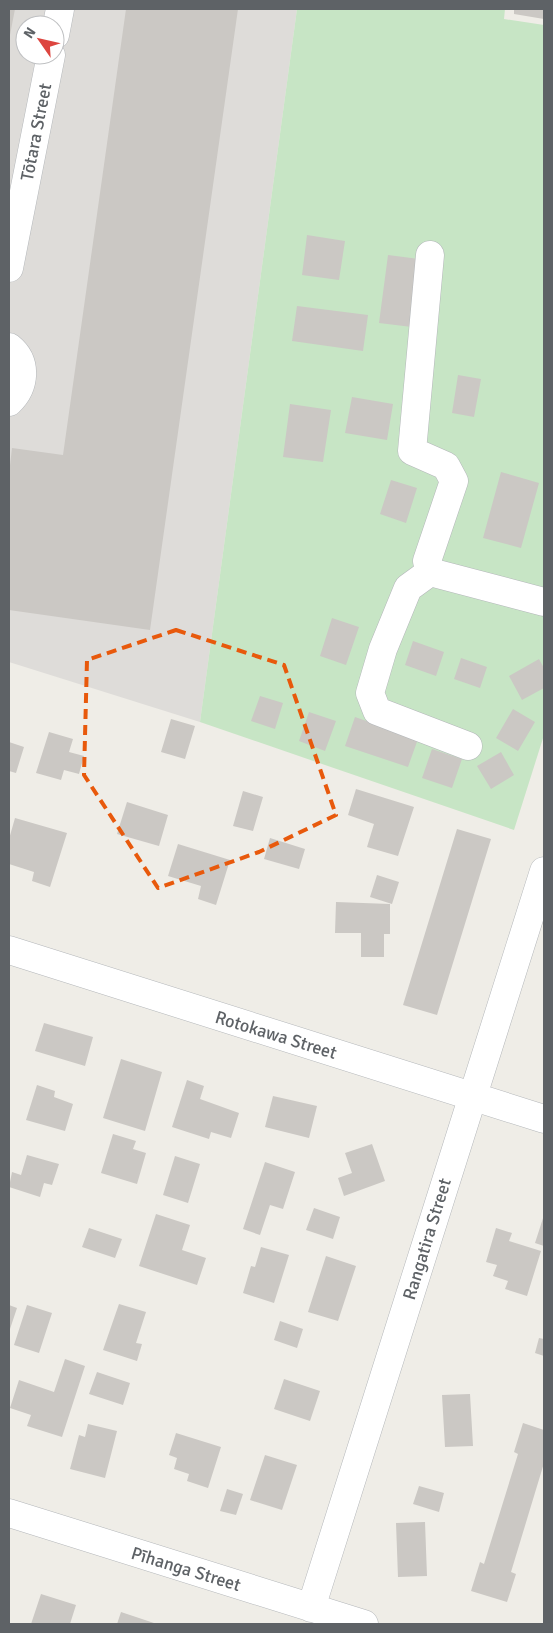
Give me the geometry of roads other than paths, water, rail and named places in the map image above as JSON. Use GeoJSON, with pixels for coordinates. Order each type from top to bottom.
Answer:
{"type":"FeatureCollection","features":[{"type":"Feature","properties":{"kind":"street","name":"Tōtara Street"},"geometry":{"type":"LineString","coordinates":[[9,268],[49,65]]}},
{"type":"Feature","properties":{"kind":"street"},"geometry":{"type":"LineString","coordinates":[[430,255],[412,451],[446,466],[454,481],[427,561],[430,572]]}},
{"type":"Feature","properties":{"kind":"street"},"geometry":{"type":"LineString","coordinates":[[9,347],[20,361],[23,372],[22,383],[17,394],[9,402]]}},
{"type":"Feature","properties":{"kind":"street"},"geometry":{"type":"LineString","coordinates":[[430,572],[544,602]]}},
{"type":"Feature","properties":{"kind":"street"},"geometry":{"type":"LineString","coordinates":[[430,572],[408,588],[383,649],[370,693],[377,711],[468,746]]}},
{"type":"Feature","properties":{"kind":"street","name":"Rangatira Street"},"geometry":{"type":"LineString","coordinates":[[311,1608],[544,871]]}},
{"type":"Feature","properties":{"kind":"street","name":"Rotokawa Street"},"geometry":{"type":"LineString","coordinates":[[9,950],[544,1119]]}},
{"type":"Feature","properties":{"kind":"street","name":"Pīhanga Street"},"geometry":{"type":"LineString","coordinates":[[9,1513],[364,1624]]}}]}
